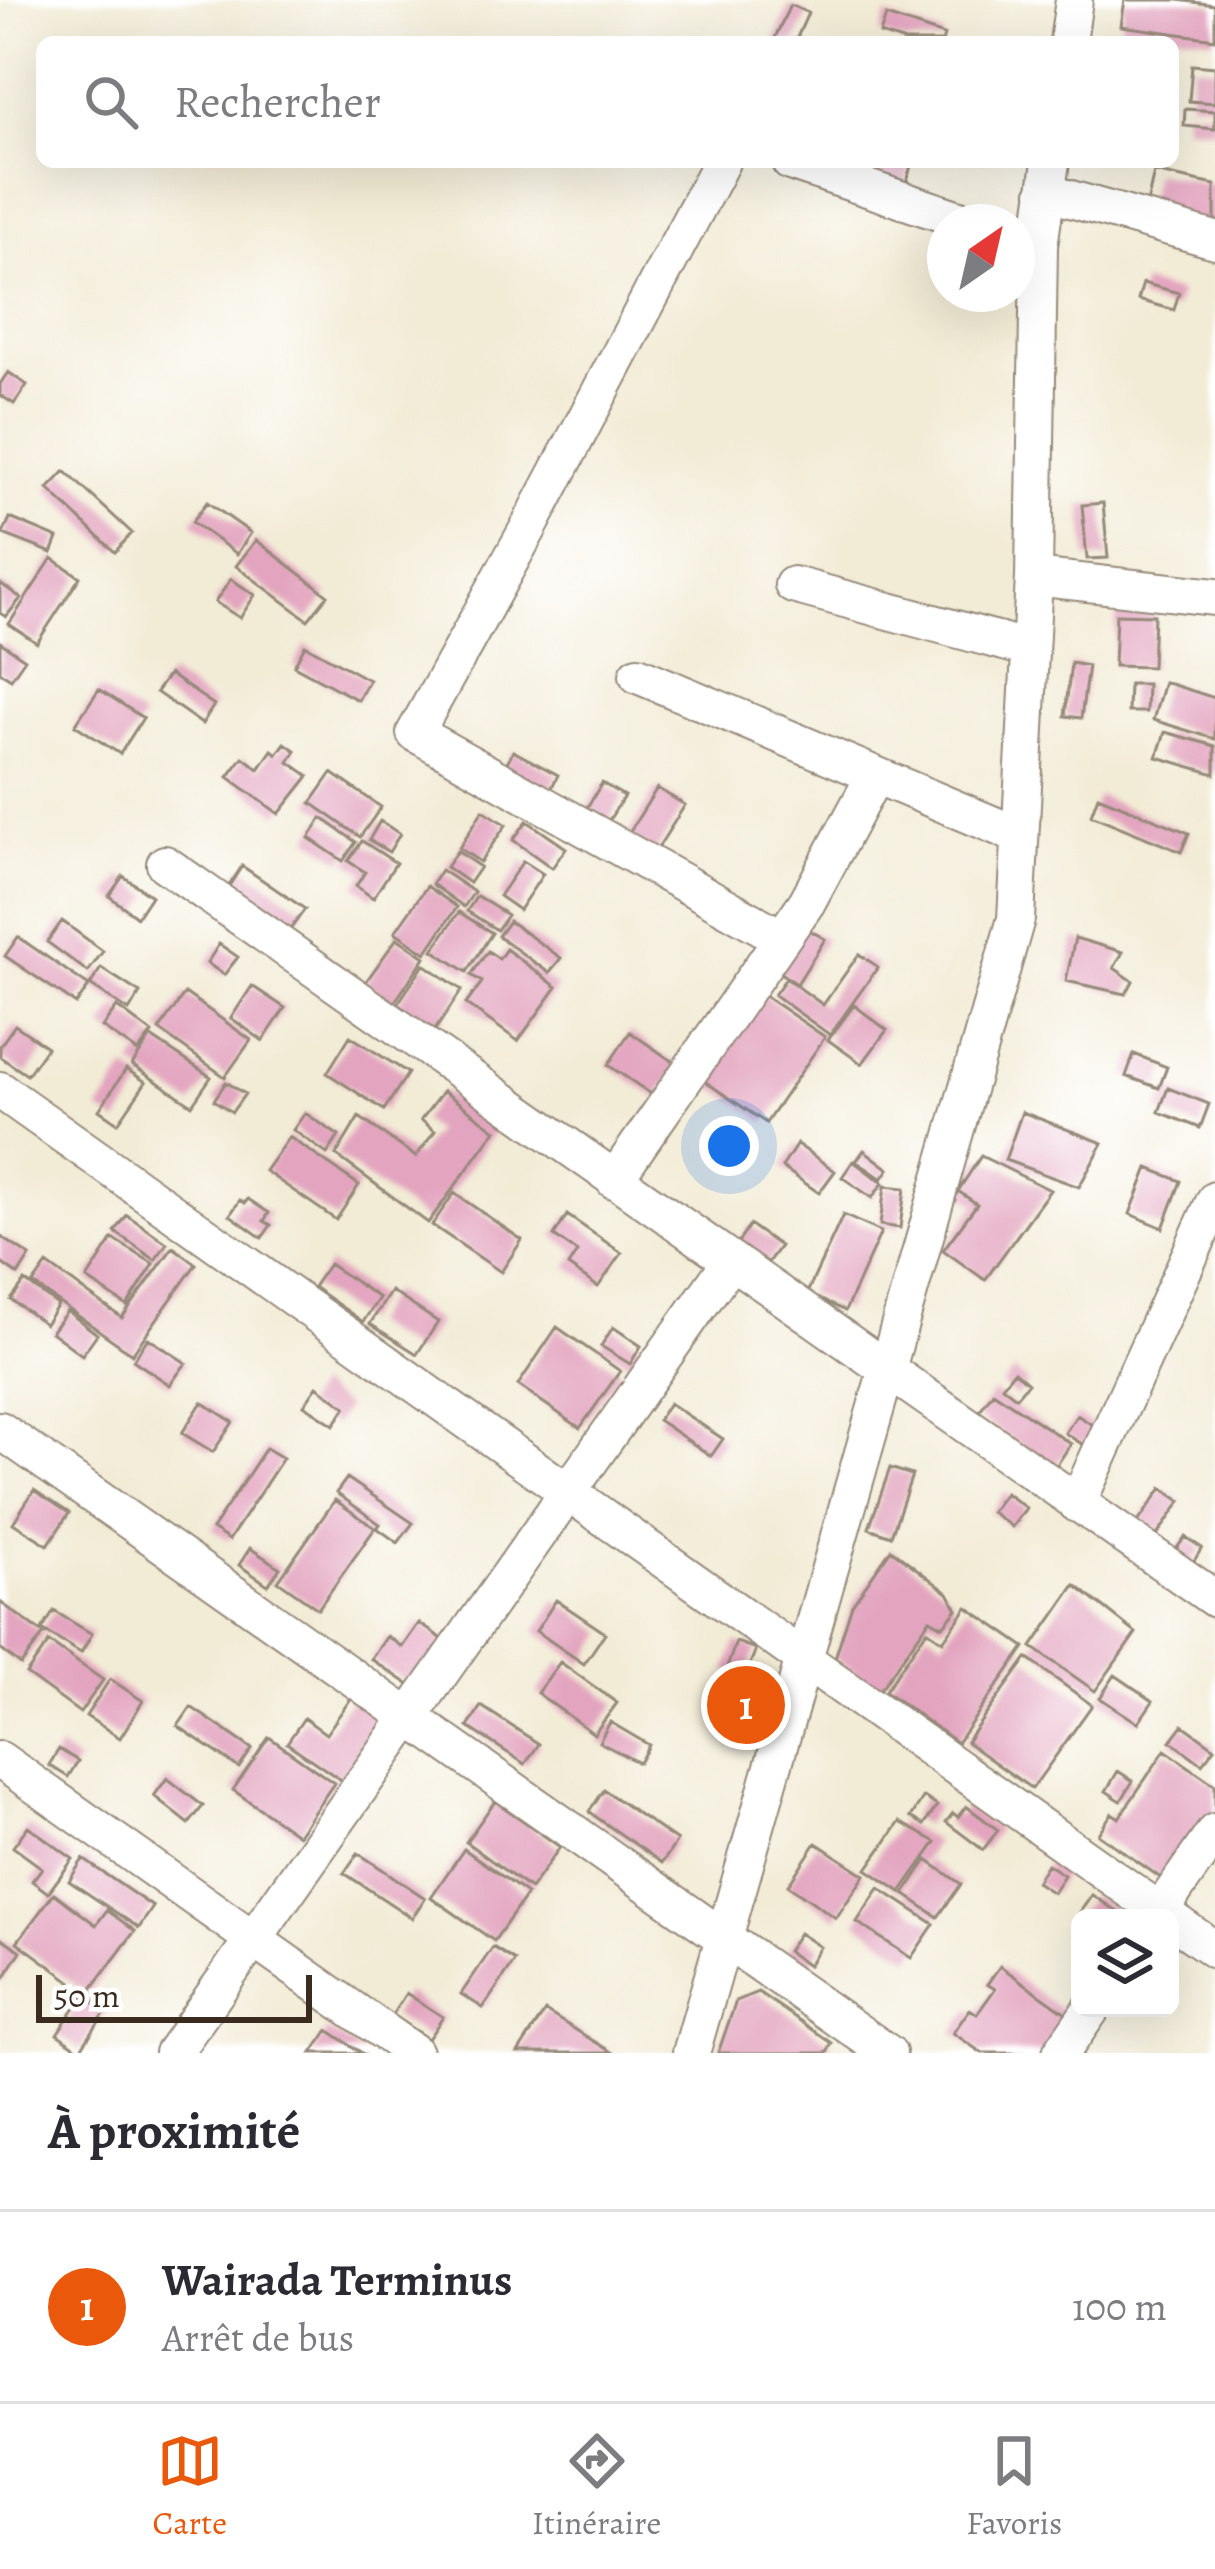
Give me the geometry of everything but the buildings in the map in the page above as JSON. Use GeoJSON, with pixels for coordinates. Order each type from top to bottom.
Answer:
{"type":"FeatureCollection","features":[{"type":"Feature","properties":{"kind":"street"},"geometry":{"type":"LineString","coordinates":[[1069,36],[1074,0]]}},
{"type":"Feature","properties":{"kind":"street"},"geometry":{"type":"LineString","coordinates":[[718,168],[530,527],[415,734],[782,938]]}},
{"type":"Feature","properties":{"kind":"street"},"geometry":{"type":"LineString","coordinates":[[808,168],[927,208]]}},
{"type":"Feature","properties":{"kind":"street"},"geometry":{"type":"LineString","coordinates":[[1035,219],[1048,177],[1215,240]]}},
{"type":"Feature","properties":{"kind":"street"},"geometry":{"type":"LineString","coordinates":[[691,2053],[1016,919],[1034,577],[1029,312]]}},
{"type":"Feature","properties":{"kind":"street"},"geometry":{"type":"LineString","coordinates":[[1034,577],[1215,597]]}},
{"type":"Feature","properties":{"kind":"street"},"geometry":{"type":"LineString","coordinates":[[793,585],[1030,649]]}},
{"type":"Feature","properties":{"kind":"street"},"geometry":{"type":"LineString","coordinates":[[638,675],[1020,836]]}},
{"type":"Feature","properties":{"kind":"street"},"geometry":{"type":"LineString","coordinates":[[614,1180],[807,902],[875,775]]}},
{"type":"Feature","properties":{"kind":"street"},"geometry":{"type":"LineString","coordinates":[[165,864],[1215,1599]]}},
{"type":"Feature","properties":{"kind":"street"},"geometry":{"type":"LineString","coordinates":[[0,1090],[1150,1909]]}},
{"type":"Feature","properties":{"kind":"street"},"geometry":{"type":"LineString","coordinates":[[1077,1504],[1203,1259],[1215,1200]]}},
{"type":"Feature","properties":{"kind":"street"},"geometry":{"type":"LineString","coordinates":[[173,2053],[730,1262]]}},
{"type":"Feature","properties":{"kind":"street"},"geometry":{"type":"LineString","coordinates":[[0,1430],[888,2053]]}},
{"type":"Feature","properties":{"kind":"street"},"geometry":{"type":"LineString","coordinates":[[0,1760],[414,2053]]}},
{"type":"Feature","properties":{"kind":"street"},"geometry":{"type":"LineString","coordinates":[[1161,1909],[1215,1832]]}},
{"type":"Feature","properties":{"kind":"street"},"geometry":{"type":"LineString","coordinates":[[1179,1928],[1215,1950]]}},
{"type":"Feature","properties":{"kind":"street"},"geometry":{"type":"LineString","coordinates":[[1061,2053],[1086,2017]]}},
{"type":"Feature","properties":{"kind":"place","name":"Wairada Terminus"},"geometry":{"type":"Point","coordinates":[746,1705]}}]}
